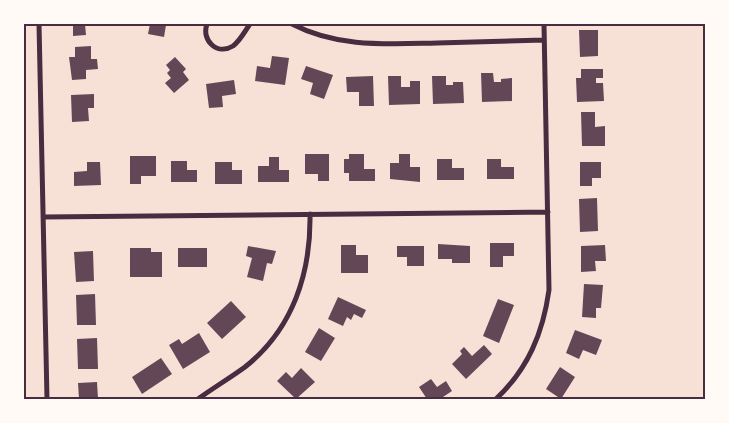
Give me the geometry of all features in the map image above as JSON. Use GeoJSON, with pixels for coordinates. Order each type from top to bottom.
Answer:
{"type":"FeatureCollection","features":[{"type":"Feature","properties":{"kind":"street"},"geometry":{"type":"LineString","coordinates":[[39,24],[47,399]]}},
{"type":"Feature","properties":{"kind":"street"},"geometry":{"type":"LineString","coordinates":[[207,24],[205,32],[207,41],[216,48],[222,49],[227,49],[237,42],[250,24]]}},
{"type":"Feature","properties":{"kind":"street"},"geometry":{"type":"LineString","coordinates":[[292,24],[324,38],[358,43],[544,40]]}},
{"type":"Feature","properties":{"kind":"street"},"geometry":{"type":"LineString","coordinates":[[496,399],[516,378],[527,362],[544,323],[549,290],[544,24]]}},
{"type":"Feature","properties":{"kind":"street"},"geometry":{"type":"LineString","coordinates":[[43,217],[548,212]]}},
{"type":"Feature","properties":{"kind":"street"},"geometry":{"type":"LineString","coordinates":[[198,399],[257,356],[286,320],[296,300],[307,268],[310,214]]}},
{"type":"Feature","properties":{"kind":"building"},"geometry":{"type":"Polygon","coordinates":[[[73,24],[85,24],[86,35],[73,36],[73,24]]]}},
{"type":"Feature","properties":{"kind":"building"},"geometry":{"type":"Polygon","coordinates":[[[150,24],[169,24],[166,25],[164,37],[148,34],[150,24]]]}},
{"type":"Feature","properties":{"kind":"building"},"geometry":{"type":"Polygon","coordinates":[[[579,30],[598,30],[598,56],[580,57],[579,30]]]}},
{"type":"Feature","properties":{"kind":"building"},"geometry":{"type":"Polygon","coordinates":[[[91,46],[91,59],[97,59],[98,69],[86,70],[86,79],[72,80],[69,57],[75,57],[75,47],[91,46]]]}},
{"type":"Feature","properties":{"kind":"building"},"geometry":{"type":"Polygon","coordinates":[[[272,56],[289,58],[285,85],[255,81],[257,66],[270,68],[272,56]]]}},
{"type":"Feature","properties":{"kind":"building"},"geometry":{"type":"Polygon","coordinates":[[[175,57],[186,69],[183,72],[189,80],[174,93],[165,83],[171,78],[167,73],[170,70],[166,65],[175,57]]]}},
{"type":"Feature","properties":{"kind":"building"},"geometry":{"type":"Polygon","coordinates":[[[306,66],[333,75],[324,99],[310,94],[313,83],[301,79],[306,66]]]}},
{"type":"Feature","properties":{"kind":"building"},"geometry":{"type":"Polygon","coordinates":[[[581,69],[603,69],[603,78],[596,78],[596,83],[603,83],[604,101],[577,102],[576,78],[581,78],[581,69]]]}},
{"type":"Feature","properties":{"kind":"building"},"geometry":{"type":"Polygon","coordinates":[[[481,73],[493,73],[494,82],[501,82],[501,79],[512,78],[512,101],[482,102],[481,73]]]}},
{"type":"Feature","properties":{"kind":"building"},"geometry":{"type":"Polygon","coordinates":[[[373,76],[374,106],[359,106],[359,92],[347,92],[346,77],[373,76]]]}},
{"type":"Feature","properties":{"kind":"building"},"geometry":{"type":"Polygon","coordinates":[[[388,76],[401,76],[401,87],[410,87],[410,81],[420,81],[420,104],[389,105],[388,76]]]}},
{"type":"Feature","properties":{"kind":"building"},"geometry":{"type":"Polygon","coordinates":[[[432,76],[446,76],[446,85],[453,85],[453,82],[463,82],[464,103],[433,104],[432,76]]]}},
{"type":"Feature","properties":{"kind":"building"},"geometry":{"type":"Polygon","coordinates":[[[234,80],[236,94],[222,96],[223,107],[209,108],[206,84],[234,80]]]}},
{"type":"Feature","properties":{"kind":"building"},"geometry":{"type":"Polygon","coordinates":[[[94,94],[94,108],[88,108],[89,121],[72,122],[71,95],[94,94]]]}},
{"type":"Feature","properties":{"kind":"building"},"geometry":{"type":"Polygon","coordinates":[[[581,112],[595,112],[595,127],[605,126],[605,146],[582,146],[581,112]]]}},
{"type":"Feature","properties":{"kind":"building"},"geometry":{"type":"Polygon","coordinates":[[[305,154],[329,154],[329,181],[318,181],[318,174],[305,174],[305,154]]]}},
{"type":"Feature","properties":{"kind":"building"},"geometry":{"type":"Polygon","coordinates":[[[349,154],[364,154],[364,169],[375,169],[375,181],[349,181],[349,173],[344,173],[344,159],[349,159],[349,154]]]}},
{"type":"Feature","properties":{"kind":"building"},"geometry":{"type":"Polygon","coordinates":[[[399,154],[410,154],[410,167],[420,167],[420,182],[390,179],[390,163],[399,163],[399,154]]]}},
{"type":"Feature","properties":{"kind":"building"},"geometry":{"type":"Polygon","coordinates":[[[130,156],[156,156],[156,176],[141,176],[141,184],[130,184],[130,156]]]}},
{"type":"Feature","properties":{"kind":"building"},"geometry":{"type":"Polygon","coordinates":[[[269,157],[279,157],[279,170],[289,170],[289,182],[258,182],[258,166],[269,166],[269,157]]]}},
{"type":"Feature","properties":{"kind":"building"},"geometry":{"type":"Polygon","coordinates":[[[437,159],[452,159],[452,168],[464,168],[464,180],[437,180],[437,159]]]}},
{"type":"Feature","properties":{"kind":"building"},"geometry":{"type":"Polygon","coordinates":[[[487,159],[501,159],[501,167],[514,167],[514,179],[487,179],[487,159]]]}},
{"type":"Feature","properties":{"kind":"building"},"geometry":{"type":"Polygon","coordinates":[[[171,161],[187,161],[187,170],[197,170],[197,182],[171,182],[171,161]]]}},
{"type":"Feature","properties":{"kind":"building"},"geometry":{"type":"Polygon","coordinates":[[[87,162],[100,162],[101,185],[74,186],[74,172],[87,171],[87,162]]]}},
{"type":"Feature","properties":{"kind":"building"},"geometry":{"type":"Polygon","coordinates":[[[215,162],[232,162],[232,170],[242,170],[242,184],[215,184],[215,162]]]}},
{"type":"Feature","properties":{"kind":"building"},"geometry":{"type":"Polygon","coordinates":[[[580,162],[601,162],[601,178],[592,178],[592,186],[580,186],[580,162]]]}},
{"type":"Feature","properties":{"kind":"building"},"geometry":{"type":"Polygon","coordinates":[[[597,198],[598,231],[580,232],[579,199],[597,198]]]}},
{"type":"Feature","properties":{"kind":"building"},"geometry":{"type":"Polygon","coordinates":[[[490,243],[514,243],[514,256],[503,256],[503,267],[490,267],[490,243]]]}},
{"type":"Feature","properties":{"kind":"building"},"geometry":{"type":"Polygon","coordinates":[[[438,244],[470,246],[470,263],[452,263],[452,259],[438,259],[438,244]]]}},
{"type":"Feature","properties":{"kind":"building"},"geometry":{"type":"Polygon","coordinates":[[[341,245],[356,245],[356,255],[368,255],[368,273],[341,273],[341,245]]]}},
{"type":"Feature","properties":{"kind":"building"},"geometry":{"type":"Polygon","coordinates":[[[605,245],[606,261],[595,261],[596,271],[581,272],[581,246],[605,245]]]}},
{"type":"Feature","properties":{"kind":"building"},"geometry":{"type":"Polygon","coordinates":[[[248,246],[276,251],[272,264],[267,263],[263,281],[247,277],[252,258],[246,256],[248,246]]]}},
{"type":"Feature","properties":{"kind":"building"},"geometry":{"type":"Polygon","coordinates":[[[397,246],[424,246],[424,266],[407,266],[407,257],[397,257],[397,246]]]}},
{"type":"Feature","properties":{"kind":"building"},"geometry":{"type":"Polygon","coordinates":[[[130,248],[151,248],[151,252],[162,252],[162,277],[130,277],[130,248]]]}},
{"type":"Feature","properties":{"kind":"building"},"geometry":{"type":"Polygon","coordinates":[[[178,248],[207,248],[207,267],[178,267],[178,248]]]}},
{"type":"Feature","properties":{"kind":"building"},"geometry":{"type":"Polygon","coordinates":[[[93,251],[94,281],[76,282],[74,252],[93,251]]]}},
{"type":"Feature","properties":{"kind":"building"},"geometry":{"type":"Polygon","coordinates":[[[584,284],[603,285],[601,308],[596,308],[596,318],[582,317],[584,284]]]}},
{"type":"Feature","properties":{"kind":"building"},"geometry":{"type":"Polygon","coordinates":[[[95,294],[96,325],[77,325],[76,295],[95,294]]]}},
{"type":"Feature","properties":{"kind":"building"},"geometry":{"type":"Polygon","coordinates":[[[338,297],[366,310],[362,318],[354,314],[351,320],[347,317],[343,326],[328,319],[338,297]]]}},
{"type":"Feature","properties":{"kind":"building"},"geometry":{"type":"Polygon","coordinates":[[[498,299],[514,305],[499,343],[483,336],[498,299]]]}},
{"type":"Feature","properties":{"kind":"building"},"geometry":{"type":"Polygon","coordinates":[[[231,301],[246,317],[222,339],[207,323],[231,301]]]}},
{"type":"Feature","properties":{"kind":"building"},"geometry":{"type":"Polygon","coordinates":[[[319,328],[335,338],[321,361],[305,352],[319,328]]]}},
{"type":"Feature","properties":{"kind":"building"},"geometry":{"type":"Polygon","coordinates":[[[575,330],[602,340],[596,355],[583,350],[579,359],[566,353],[575,330]]]}},
{"type":"Feature","properties":{"kind":"building"},"geometry":{"type":"Polygon","coordinates":[[[199,333],[210,352],[183,369],[169,345],[179,339],[182,344],[199,333]]]}},
{"type":"Feature","properties":{"kind":"building"},"geometry":{"type":"Polygon","coordinates":[[[97,338],[98,369],[78,369],[77,339],[97,338]]]}},
{"type":"Feature","properties":{"kind":"building"},"geometry":{"type":"Polygon","coordinates":[[[484,345],[492,354],[466,379],[452,364],[462,354],[460,351],[464,347],[472,356],[484,345]]]}},
{"type":"Feature","properties":{"kind":"building"},"geometry":{"type":"Polygon","coordinates":[[[161,358],[172,374],[142,394],[132,377],[161,358]]]}},
{"type":"Feature","properties":{"kind":"building"},"geometry":{"type":"Polygon","coordinates":[[[560,367],[575,377],[561,399],[546,389],[560,367]]]}},
{"type":"Feature","properties":{"kind":"building"},"geometry":{"type":"Polygon","coordinates":[[[301,368],[315,382],[296,399],[277,381],[286,372],[292,378],[301,368]]]}},
{"type":"Feature","properties":{"kind":"building"},"geometry":{"type":"Polygon","coordinates":[[[431,379],[437,387],[446,381],[452,391],[440,399],[427,399],[419,387],[431,379]]]}},
{"type":"Feature","properties":{"kind":"building"},"geometry":{"type":"Polygon","coordinates":[[[97,382],[98,399],[79,399],[78,383],[97,382]]]}}]}
